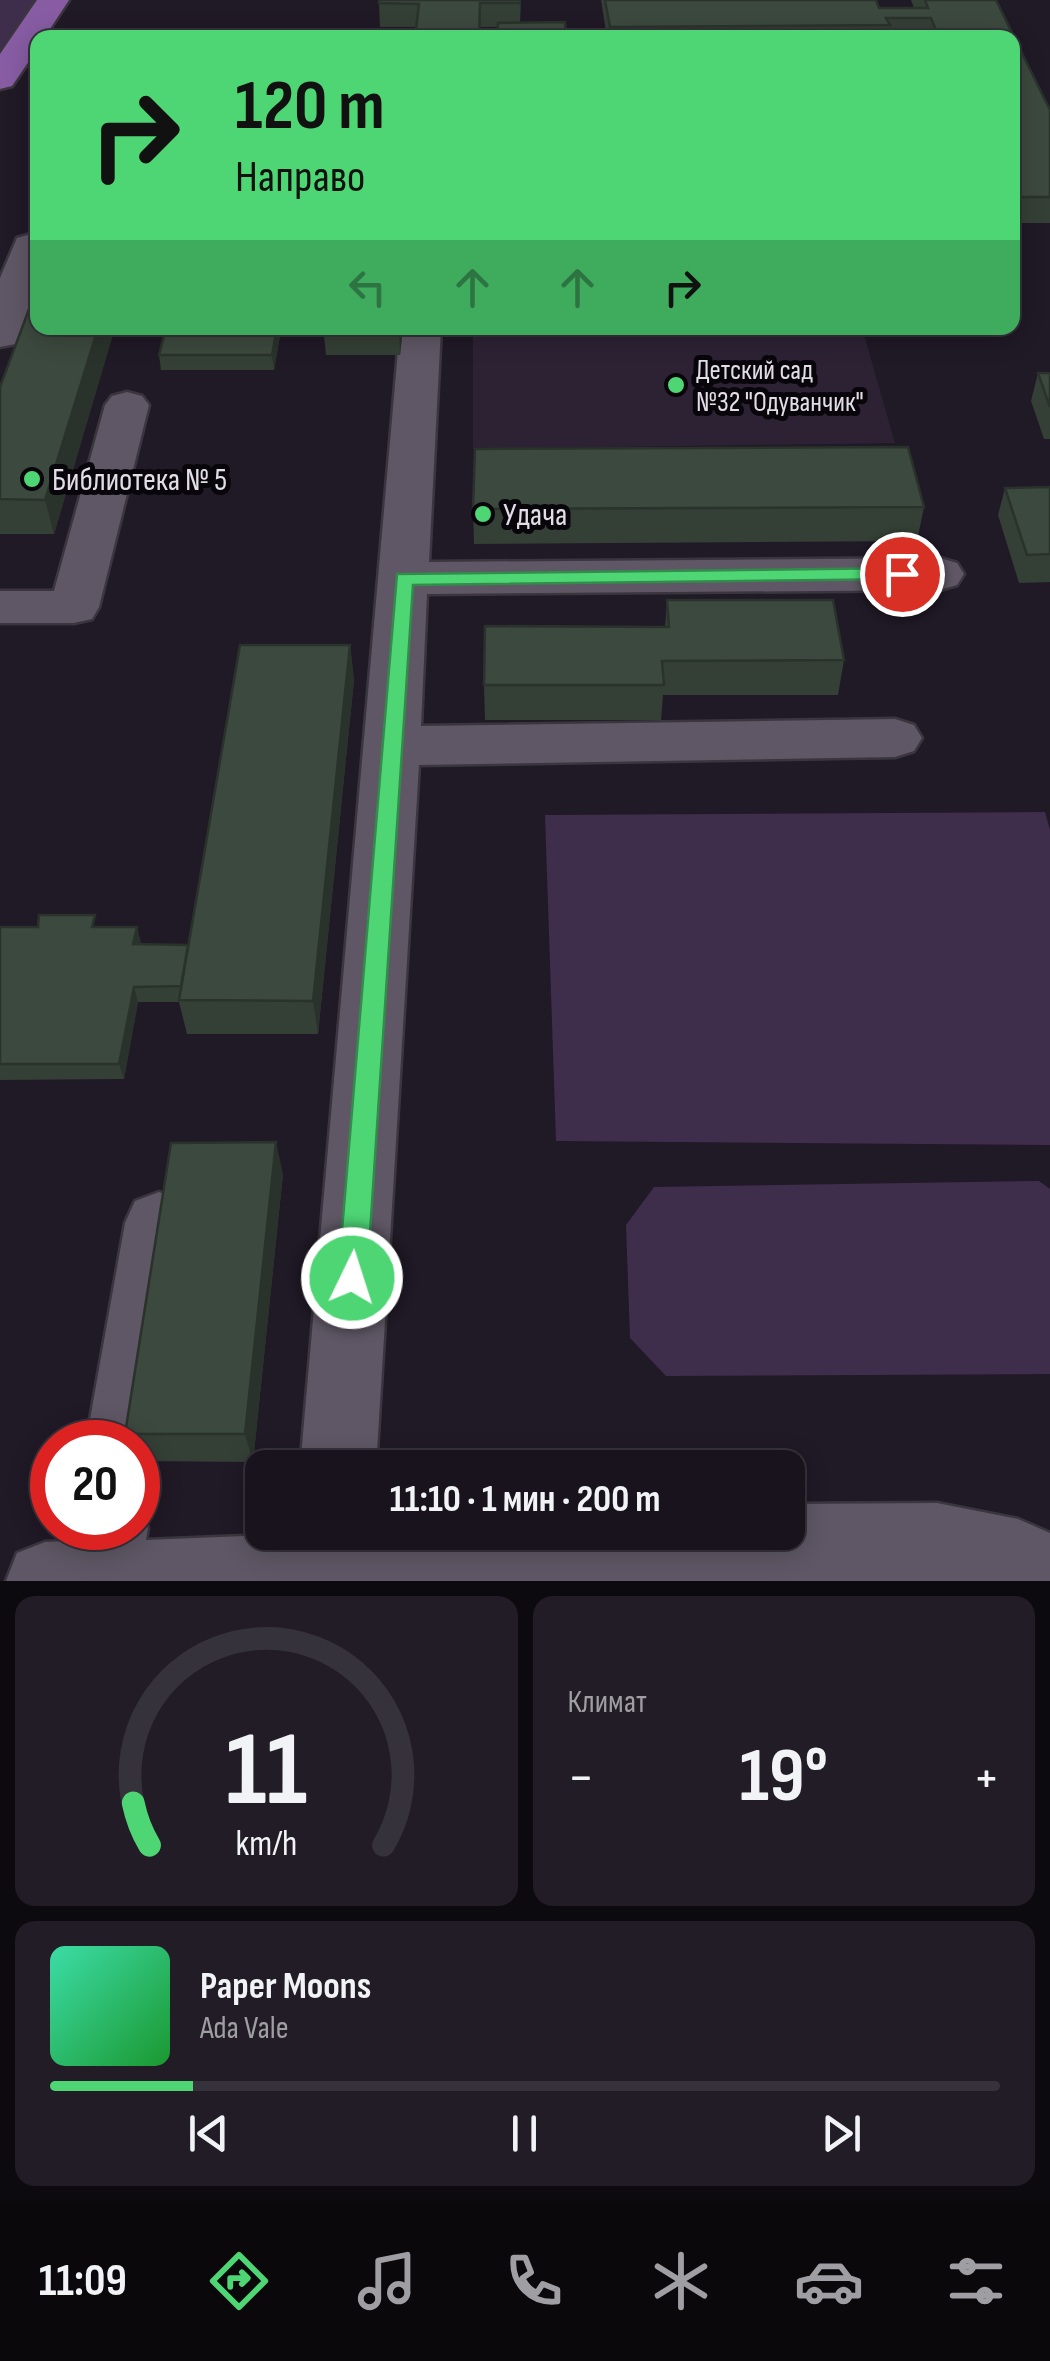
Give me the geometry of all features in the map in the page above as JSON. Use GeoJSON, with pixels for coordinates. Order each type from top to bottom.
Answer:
{"type":"FeatureCollection","features":[{"type":"Feature","properties":{"kind":"main road"},"geometry":{"type":"LineString","coordinates":[[36,30],[53,0]]}},
{"type":"Feature","properties":{"kind":"main road"},"geometry":{"type":"LineString","coordinates":[[0,79],[30,41]]}},
{"type":"Feature","properties":{"kind":"lane"},"geometry":{"type":"LineString","coordinates":[[0,334],[23,246]]}},
{"type":"Feature","properties":{"kind":"lane"},"geometry":{"type":"LineString","coordinates":[[339,1450],[394,746],[420,335]]}},
{"type":"Feature","properties":{"kind":"lane"},"geometry":{"type":"LineString","coordinates":[[0,607],[74,607],[126,405]]}},
{"type":"Feature","properties":{"kind":"lane"},"geometry":{"type":"LineString","coordinates":[[404,578],[940,574]]}},
{"type":"Feature","properties":{"kind":"lane"},"geometry":{"type":"LineString","coordinates":[[394,746],[895,738]]}},
{"type":"Feature","properties":{"kind":"lane"},"geometry":{"type":"LineString","coordinates":[[127,1420],[166,1179]]}},
{"type":"Feature","properties":{"kind":"lane"},"geometry":{"type":"LineString","coordinates":[[45,1581],[100,1580],[436,1544],[937,1542],[1018,1558],[1050,1579]]}},
{"type":"Feature","properties":{"kind":"lane"},"geometry":{"type":"LineString","coordinates":[[100,1580],[105,1550]]}},
{"type":"Feature","properties":{"kind":"shaded area"},"geometry":{"type":"Polygon","coordinates":[[[0,0],[37,0],[0,57],[0,0]]]}},
{"type":"Feature","properties":{"kind":"shaded area","name":"Детский сад №32 \"Одуванчик\""},"geometry":{"type":"Polygon","coordinates":[[[473,335],[864,335],[895,443],[473,449],[473,335]]]}},
{"type":"Feature","properties":{"kind":"shaded area"},"geometry":{"type":"Polygon","coordinates":[[[1045,812],[1050,830],[1050,1145],[556,1141],[545,815],[1045,812]]]}},
{"type":"Feature","properties":{"kind":"shaded area"},"geometry":{"type":"Polygon","coordinates":[[[1039,1181],[1050,1189],[1050,1374],[666,1376],[630,1338],[626,1225],[654,1187],[1039,1181]]]}},
{"type":"Feature","properties":{"kind":"building"},"geometry":{"type":"Polygon","coordinates":[[[520,0],[480,3],[479,30],[416,30],[419,4],[379,3],[520,0]]]}},
{"type":"Feature","properties":{"kind":"building"},"geometry":{"type":"Polygon","coordinates":[[[605,0],[876,0],[879,8],[928,8],[925,0],[996,0],[1011,30],[936,30],[931,18],[886,18],[890,25],[610,27],[605,0]]]}},
{"type":"Feature","properties":{"kind":"building"},"geometry":{"type":"Polygon","coordinates":[[[565,22],[566,30],[498,30],[498,23],[565,22]]]}},
{"type":"Feature","properties":{"kind":"building"},"geometry":{"type":"Polygon","coordinates":[[[1020,49],[1050,110],[1050,197],[1020,197],[1020,49]]]}},
{"type":"Feature","properties":{"kind":"building"},"geometry":{"type":"Polygon","coordinates":[[[30,306],[30,335],[96,335],[45,500],[0,499],[0,387],[30,306]]]}},
{"type":"Feature","properties":{"kind":"building"},"geometry":{"type":"Polygon","coordinates":[[[164,335],[276,335],[272,355],[159,355],[164,335]]]}},
{"type":"Feature","properties":{"kind":"building"},"geometry":{"type":"Polygon","coordinates":[[[1038,373],[1050,373],[1050,407],[1038,373]]]}},
{"type":"Feature","properties":{"kind":"building"},"geometry":{"type":"Polygon","coordinates":[[[908,447],[924,507],[473,509],[475,449],[908,447]]]}},
{"type":"Feature","properties":{"kind":"building"},"geometry":{"type":"Polygon","coordinates":[[[1050,487],[1050,554],[1027,555],[1005,488],[1050,487]]]}},
{"type":"Feature","properties":{"kind":"building"},"geometry":{"type":"Polygon","coordinates":[[[667,600],[833,600],[844,660],[662,661],[664,685],[484,685],[485,626],[669,627],[667,600]]]}},
{"type":"Feature","properties":{"kind":"building"},"geometry":{"type":"Polygon","coordinates":[[[240,645],[350,645],[313,1001],[179,1000],[240,645]]]}},
{"type":"Feature","properties":{"kind":"building"},"geometry":{"type":"Polygon","coordinates":[[[39,915],[95,915],[92,927],[137,927],[133,944],[188,945],[181,986],[134,987],[119,1064],[0,1064],[0,927],[38,927],[39,915]]]}},
{"type":"Feature","properties":{"kind":"building"},"geometry":{"type":"Polygon","coordinates":[[[276,1142],[245,1434],[160,1434],[160,1420],[127,1420],[171,1143],[276,1142]]]}},
{"type":"Feature","properties":{"kind":"place","name":"Детский сад №32 \"Одуванчик\""},"geometry":{"type":"Point","coordinates":[676,385]}},
{"type":"Feature","properties":{"kind":"place","name":"Библиотека № 5"},"geometry":{"type":"Point","coordinates":[32,479]}},
{"type":"Feature","properties":{"kind":"place","name":"Удача"},"geometry":{"type":"Point","coordinates":[483,514]}},
{"type":"Feature","properties":{"kind":"route"},"geometry":{"type":"LineString","coordinates":[[352,1278],[404,578],[902,574]]}}]}
